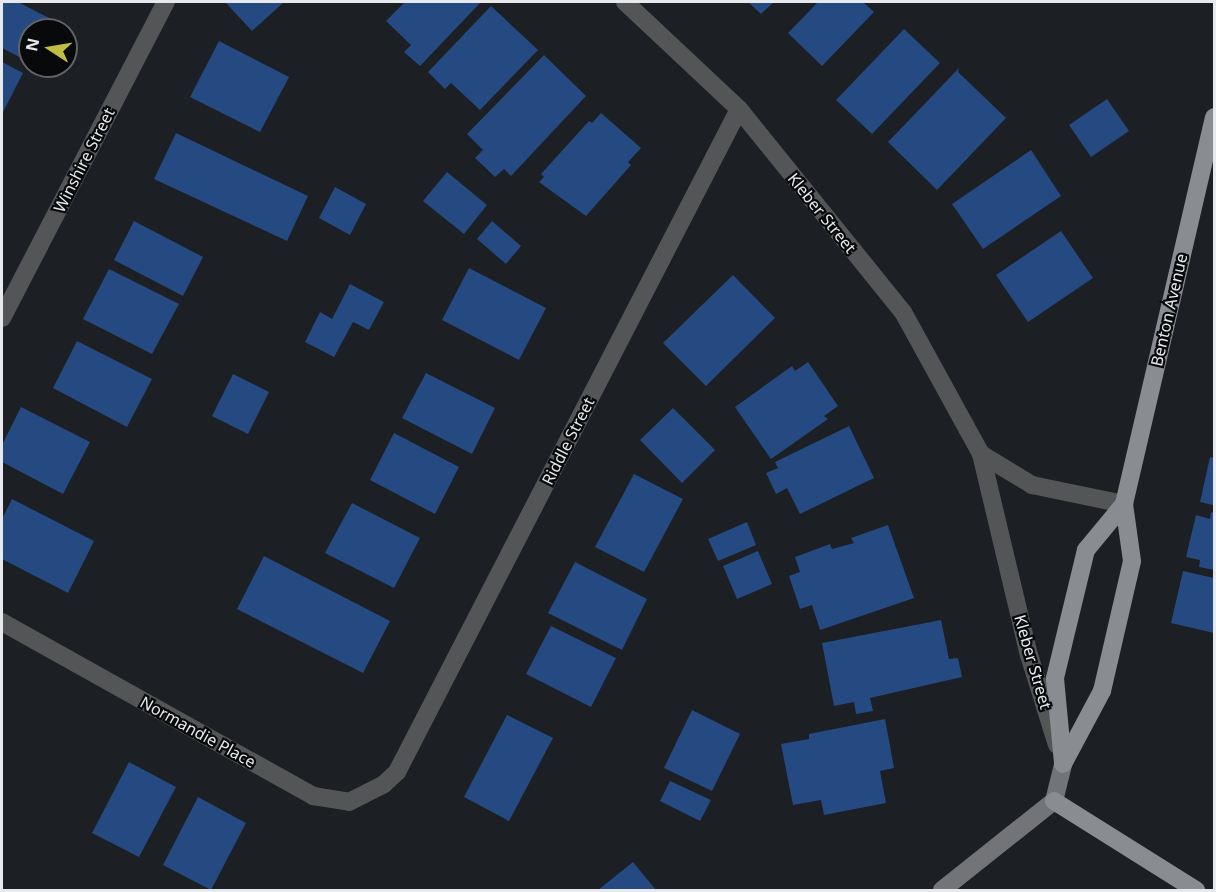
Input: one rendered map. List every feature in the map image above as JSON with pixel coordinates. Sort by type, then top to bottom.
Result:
[{"type":"main road","name":"Benton Avenue","points":[[1063,764],[1105,680],[1132,561],[1124,504],[1215,117]]},
{"type":"main road","name":"Benton Avenue","points":[[1063,764],[1055,678],[1086,550],[1124,504]]},
{"type":"main road","points":[[1054,801],[1196,891]]},
{"type":"street","name":"Winshire Street","points":[[2,318],[166,2]]},
{"type":"street","name":"Kleber Street","points":[[625,2],[739,110],[903,312],[981,454],[1029,654],[1063,764]]},
{"type":"street","name":"Riddle Street","points":[[397,772],[739,110]]},
{"type":"street","name":"Kleber Street","points":[[981,454],[1032,485],[1124,504]]},
{"type":"street","name":"Normandie Place","points":[[2,622],[313,796],[349,802],[366,796],[397,772]]},
{"type":"street","name":"Benton Avenue","points":[[1054,801],[1063,764]]},
{"type":"street","points":[[942,891],[1054,801]]},
{"type":"building","points":[[2,2],[18,2],[49,18],[18,18],[18,56],[2,48]]},
{"type":"building","points":[[225,2],[284,2],[252,31]]},
{"type":"building","points":[[405,2],[481,2],[420,66],[404,52],[411,45],[386,21]]},
{"type":"building","points":[[748,2],[774,2],[761,14]]},
{"type":"building","points":[[818,2],[863,2],[874,12],[822,66],[788,33]]},
{"type":"building","points":[[491,6],[538,50],[480,110],[451,83],[445,89],[428,72]]},
{"type":"building","points":[[904,29],[940,63],[872,134],[836,100]]},
{"type":"building","points":[[219,41],[289,77],[260,132],[190,97]]},
{"type":"building","points":[[544,55],[586,96],[511,176],[504,169],[495,177],[475,158],[483,150],[467,134]]},
{"type":"building","points":[[2,62],[18,70],[18,78],[20,78],[2,114]]},
{"type":"building","points":[[959,68],[958,72],[1006,118],[937,190],[888,142]]},
{"type":"building","points":[[1107,99],[1129,131],[1091,157],[1069,125]]},
{"type":"building","points":[[601,113],[641,148],[628,162],[631,165],[586,216],[539,182],[544,177],[541,174],[589,121],[592,123]]},
{"type":"building","points":[[176,133],[308,196],[287,241],[154,179]]},
{"type":"building","points":[[1031,150],[1061,196],[983,249],[952,204]]},
{"type":"building","points":[[447,172],[487,205],[464,234],[423,201]]},
{"type":"building","points":[[335,187],[366,204],[350,235],[319,218]]},
{"type":"building","points":[[134,221],[203,257],[183,296],[114,260]]},
{"type":"building","points":[[492,221],[521,246],[506,264],[477,239]]},
{"type":"building","points":[[1061,231],[1093,278],[1028,322],[996,275]]},
{"type":"building","points":[[469,268],[546,308],[519,360],[442,320]]},
{"type":"building","points":[[109,269],[179,304],[152,354],[83,319]]},
{"type":"building","points":[[733,275],[775,318],[706,386],[663,343]]},
{"type":"building","points":[[350,284],[384,302],[369,330],[353,322],[334,357],[305,342],[320,312],[332,319]]},
{"type":"building","points":[[77,341],[152,379],[127,427],[53,388]]},
{"type":"building","points":[[808,362],[838,406],[824,416],[828,419],[771,459],[735,407],[792,366],[795,371]]},
{"type":"building","points":[[426,373],[495,408],[472,454],[402,418]]},
{"type":"building","points":[[233,374],[269,392],[248,434],[212,416]]},
{"type":"building","points":[[21,407],[90,442],[63,494],[2,462],[2,445]]},
{"type":"building","points":[[673,408],[715,450],[682,483],[640,440]]},
{"type":"building","points":[[849,426],[874,478],[800,514],[787,488],[776,494],[766,473],[778,468],[775,462]]},
{"type":"building","points":[[394,433],[459,467],[435,514],[370,480]]},
{"type":"building","points":[[1210,457],[1214,458],[1214,510],[1213,505],[1200,502]]},
{"type":"building","points":[[634,474],[683,499],[644,572],[595,547]]},
{"type":"building","points":[[12,499],[94,541],[68,593],[2,559],[2,519]]},
{"type":"building","points":[[352,503],[420,538],[394,588],[325,553]]},
{"type":"building","points":[[1211,512],[1214,513],[1214,570],[1199,567],[1200,560],[1186,557],[1196,515],[1210,519]]},
{"type":"building","points":[[747,522],[756,545],[718,561],[708,539]]},
{"type":"building","points":[[888,525],[914,598],[820,630],[812,605],[800,609],[789,576],[800,572],[795,557],[830,544],[832,549],[854,543],[851,538]]},
{"type":"building","points":[[758,551],[772,584],[737,599],[723,566]]},
{"type":"building","points":[[264,556],[390,621],[363,673],[237,609]]},
{"type":"building","points":[[575,562],[647,599],[622,650],[548,613]]},
{"type":"building","points":[[1183,571],[1214,578],[1214,633],[1171,623]]},
{"type":"building","points":[[941,620],[949,659],[958,658],[962,677],[870,698],[873,711],[856,714],[854,702],[834,706],[822,643]]},
{"type":"building","points":[[551,626],[616,658],[591,707],[526,674]]},
{"type":"building","points":[[692,710],[740,734],[712,791],[664,768]]},
{"type":"building","points":[[507,715],[553,738],[509,821],[464,797]]},
{"type":"building","points":[[885,719],[894,768],[880,771],[886,803],[824,815],[821,800],[793,805],[781,744],[809,739],[809,734]]},
{"type":"building","points":[[129,762],[176,787],[139,857],[92,833]]},
{"type":"building","points":[[670,781],[711,800],[700,821],[660,801]]},
{"type":"building","points":[[198,797],[246,823],[211,890],[163,865]]},
{"type":"building","points":[[633,862],[656,890],[598,890]]}]
